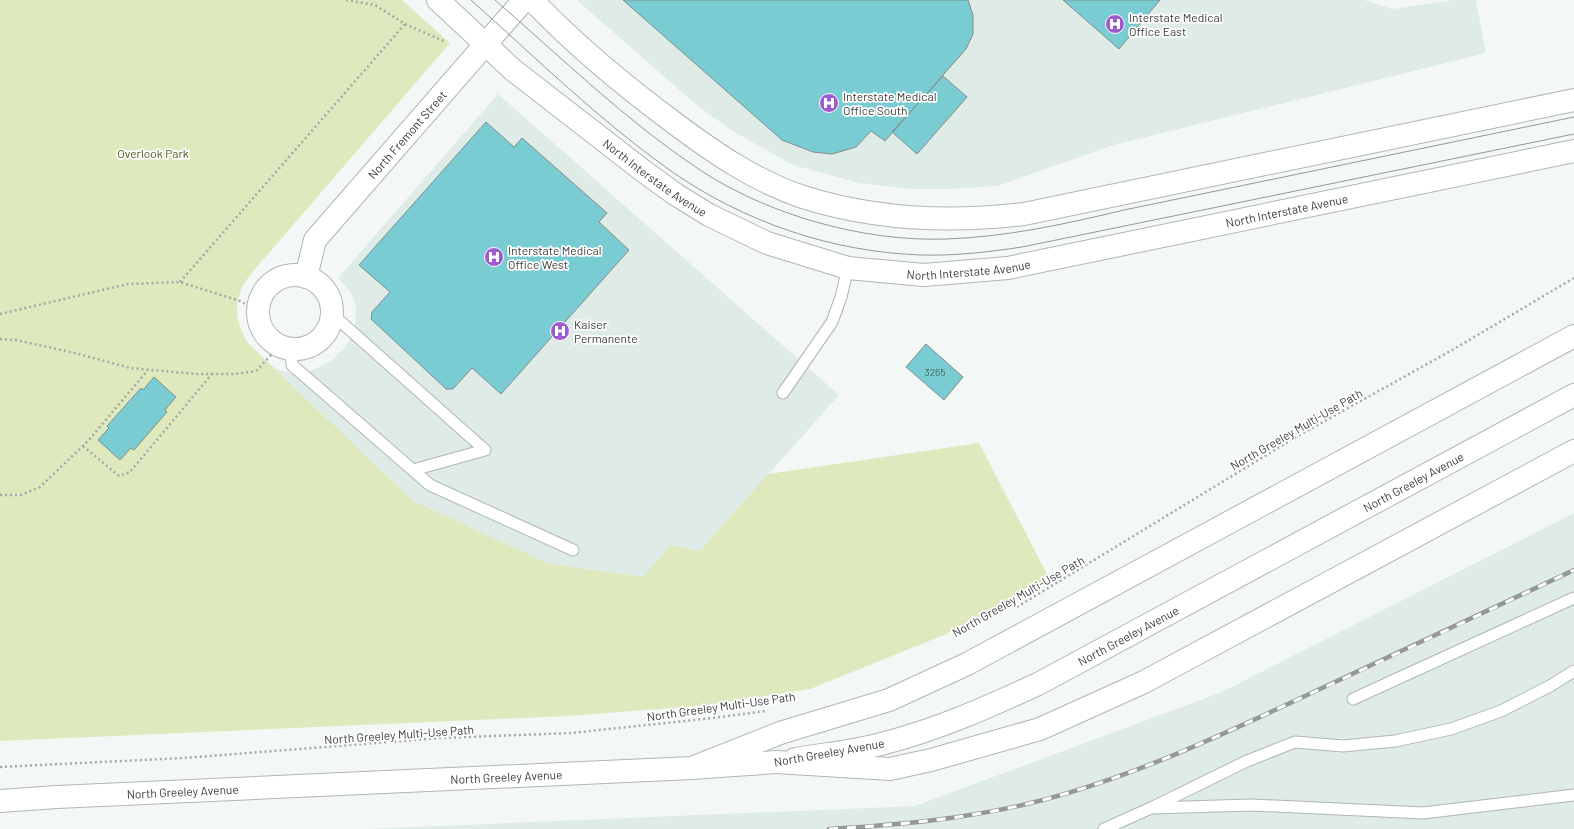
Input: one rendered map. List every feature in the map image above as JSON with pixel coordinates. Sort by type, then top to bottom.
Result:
[{"type":"main road","name":"North Interstate Avenue","points":[[438,0],[513,70],[642,170],[709,215],[767,243],[848,268],[924,275],[1008,268],[1574,151]]},
{"type":"main road","name":"North Fremont Street","points":[[306,277],[315,240],[524,0]]},
{"type":"main road","points":[[532,0],[554,23],[629,89],[696,139],[733,164],[757,177],[802,196],[843,207],[887,215],[934,220],[986,219],[1024,214],[1574,100]]},
{"type":"main road","points":[[297,275],[306,277],[317,282],[326,291],[332,314],[329,326],[323,336],[314,344],[303,349],[285,348],[263,332],[259,322],[258,311],[263,293],[278,279],[297,275]]},
{"type":"main road","points":[[692,768],[780,733],[889,700],[967,664],[1574,336]]},
{"type":"main road","name":"North Greeley Avenue","points":[[0,801],[65,796],[692,768],[776,762],[884,743],[955,721],[1038,684],[1574,395]]},
{"type":"main road","points":[[776,762],[890,769],[930,760],[1040,729],[1144,682],[1574,451]]},
{"type":"lane","points":[[783,393],[832,322],[841,297],[848,268]]},
{"type":"lane","points":[[332,314],[485,450],[413,470]]},
{"type":"lane","points":[[285,348],[292,365],[430,485],[573,550]]},
{"type":"lane","points":[[1353,699],[1574,598]]},
{"type":"lane","points":[[1104,829],[1151,808],[1247,761],[1295,742],[1343,746],[1395,741],[1452,729],[1501,711],[1550,686],[1574,671]]},
{"type":"lane","points":[[1151,808],[1252,805],[1423,813],[1574,795]]},
{"type":"path","points":[[346,0],[375,5],[406,24],[446,42]]},
{"type":"path","points":[[180,282],[406,24]]},
{"type":"path","name":"North Greeley Multi-Use Path","points":[[1014,609],[1296,437],[1454,349],[1574,278]]},
{"type":"path","points":[[0,314],[128,284],[180,282],[240,301],[258,311]]},
{"type":"path","points":[[0,339],[16,340],[79,354],[130,368],[212,374],[235,374],[256,371],[285,348]]},
{"type":"path","points":[[0,495],[21,495],[40,487],[83,446],[148,369]]},
{"type":"path","points":[[83,446],[119,476],[130,472],[212,374]]},
{"type":"path","name":"North Greeley Multi-Use Path","points":[[0,767],[184,758],[440,738],[571,733],[713,718],[771,710]]},
{"type":"shaded area","points":[[577,0],[1364,0],[1392,9],[1453,0],[1476,0],[1486,53],[1114,145],[997,186],[951,189],[912,189],[859,183],[793,165],[731,130],[694,103]]},
{"type":"shaded area","name":"Kaiser Permanente","points":[[498,94],[839,395],[700,551],[671,545],[643,577],[547,563],[412,500],[274,368],[291,373],[311,371],[331,361],[344,348],[350,339],[355,323],[356,306],[351,293],[338,278]]},
{"type":"shaded area","points":[[1574,513],[1574,829],[366,829],[915,806],[1222,692]]},
{"type":"green space","name":"Overlook Park","points":[[0,0],[402,0],[450,43],[250,275],[240,292],[237,308],[240,325],[248,343],[412,500],[547,563],[643,577],[671,545],[700,551],[768,474],[979,443],[1049,578],[944,635],[810,689],[698,706],[568,716],[0,741]]},
{"type":"building","name":"Interstate Medical Office South","points":[[623,0],[968,0],[973,15],[973,34],[966,49],[885,141],[871,131],[856,147],[832,154],[813,152],[782,140]]},
{"type":"building","name":"Interstate Medical Office East","points":[[1063,0],[1160,0],[1119,49]]},
{"type":"building","points":[[943,76],[967,97],[917,154],[892,132]]},
{"type":"building","name":"Interstate Medical Office West","points":[[486,122],[514,147],[522,138],[607,213],[599,222],[629,250],[501,394],[472,368],[453,389],[446,389],[371,319],[372,312],[390,292],[359,265]]},
{"type":"building","points":[[926,344],[963,377],[944,400],[906,367]]},
{"type":"building","points":[[154,377],[176,397],[165,410],[167,412],[134,450],[131,448],[120,460],[98,440],[109,428],[107,426],[141,388],[143,390]]},
{"type":"tram line","points":[[471,0],[619,131],[671,171],[699,189],[728,205],[790,231],[822,241],[888,253],[946,255],[1022,247],[1574,134]]},
{"type":"tram line","points":[[495,0],[620,110],[700,170],[727,186],[786,212],[850,230],[883,236],[915,239],[946,239],[1013,233],[1574,117]]},
{"type":"railway","points":[[829,829],[880,826],[956,817],[1006,809],[1097,784],[1194,747],[1574,570]]},
{"type":"place","name":"Interstate Medical Office East","points":[[1115,24]]},
{"type":"place","name":"Interstate Medical Office South","points":[[829,103]]},
{"type":"place","name":"Interstate Medical Office West","points":[[494,257]]},
{"type":"place","name":"Kaiser Permanente","points":[[560,331]]}]
